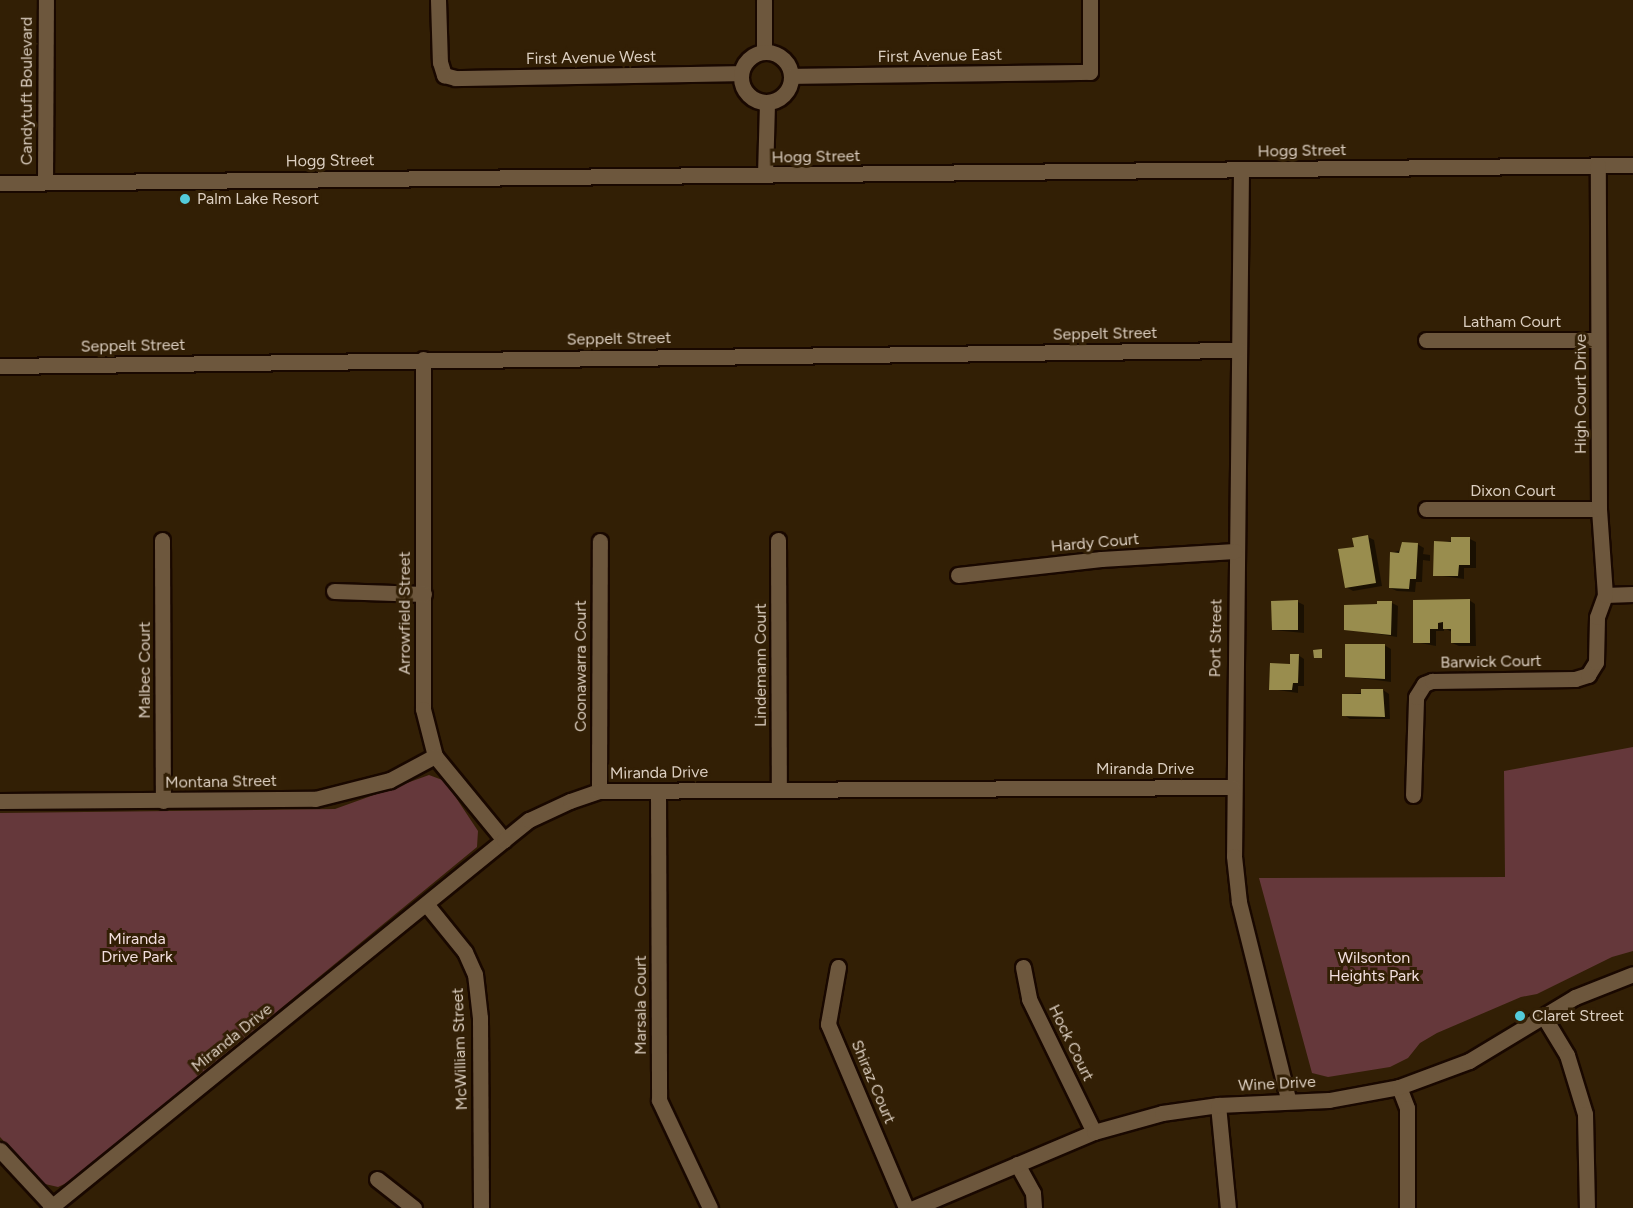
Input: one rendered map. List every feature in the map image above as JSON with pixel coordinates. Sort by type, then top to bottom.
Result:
[{"type":"street","name":"Candytuft Boulevard","points":[[45,182],[46,0]]},
{"type":"street","name":"First Avenue West","points":[[438,0],[444,75],[455,78],[740,74]]},
{"type":"street","points":[[764,0],[764,51]]},
{"type":"street","name":"First Avenue East","points":[[791,76],[1090,72],[1090,0]]},
{"type":"street","points":[[764,51],[783,58],[791,76],[787,91],[766,102],[747,94],[740,74],[748,58],[764,51]]},
{"type":"street","points":[[765,175],[766,102]]},
{"type":"street","name":"High Court Drive","points":[[1598,165],[1599,509],[1605,595]]},
{"type":"street","name":"Hogg Street","points":[[0,183],[1633,165]]},
{"type":"street","name":"Port Street","points":[[1241,170],[1232,787],[1236,886],[1288,1099]]},
{"type":"street","name":"Latham Court","points":[[1426,340],[1599,340]]},
{"type":"street","name":"Seppelt Street","points":[[0,366],[1239,350]]},
{"type":"street","name":"Arrowfield Street","points":[[423,359],[423,709],[435,756],[504,840]]},
{"type":"street","name":"Dixon Court","points":[[1426,509],[1599,509]]},
{"type":"street","name":"Malbec Court","points":[[162,540],[163,801]]},
{"type":"street","name":"Lindemann Court","points":[[778,540],[779,789]]},
{"type":"street","name":"Coonawarra Court","points":[[599,791],[600,542]]},
{"type":"street","name":"Hardy Court","points":[[958,575],[1101,558],[1235,551]]},
{"type":"street","points":[[334,591],[424,594]]},
{"type":"street","points":[[1605,595],[1633,594]]},
{"type":"street","name":"Barwick Court","points":[[1413,795],[1416,697],[1424,684],[1432,681],[1575,679],[1588,675],[1596,662],[1597,617],[1605,595]]},
{"type":"street","name":"Montana Street","points":[[0,801],[315,799],[390,780],[435,756]]},
{"type":"street","name":"Miranda Drive","points":[[51,1207],[427,905],[529,820],[599,791],[1232,787]]},
{"type":"street","name":"Marsala Court","points":[[658,792],[659,1100],[710,1208]]},
{"type":"street","name":"McWilliam Street","points":[[427,905],[465,952],[475,974],[480,1018],[481,1208]]},
{"type":"street","name":"Shiraz Court","points":[[838,967],[828,1024],[906,1208]]},
{"type":"street","name":"Hock Court","points":[[1023,967],[1029,999],[1094,1132]]},
{"type":"street","name":"Wine Drive","points":[[914,1208],[1094,1132],[1162,1113],[1288,1099],[1329,1100],[1399,1087],[1469,1061],[1575,997],[1633,974]]},
{"type":"street","points":[[1544,1017],[1567,1055],[1585,1114],[1587,1208]]},
{"type":"street","points":[[1399,1087],[1407,1108],[1407,1208]]},
{"type":"street","points":[[1218,1105],[1228,1208]]},
{"type":"street","points":[[0,1150],[51,1207]]},
{"type":"street","points":[[1017,1164],[1032,1193],[1034,1208]]},
{"type":"street","points":[[377,1179],[414,1208]]},
{"type":"green space","name":"Wilsonton Heights Park","points":[[1633,747],[1633,951],[1612,957],[1537,994],[1521,997],[1437,1033],[1420,1043],[1408,1058],[1390,1067],[1328,1077],[1312,1073],[1259,878],[1505,877],[1504,771]]},
{"type":"green space","name":"Miranda Drive Park","points":[[429,775],[445,781],[478,831],[477,847],[71,1181],[58,1187],[45,1184],[34,1174],[0,1137],[0,813],[335,809]]},
{"type":"building","points":[[1368,535],[1376,583],[1345,588],[1338,549],[1354,547],[1352,538]]},
{"type":"building","points":[[1451,537],[1470,537],[1470,565],[1459,565],[1458,576],[1433,576],[1434,541],[1451,542]]},
{"type":"building","points":[[1402,542],[1418,543],[1416,579],[1410,579],[1409,589],[1389,588],[1390,552],[1399,553]]},
{"type":"building","points":[[1470,599],[1470,643],[1451,643],[1451,629],[1443,629],[1443,622],[1438,623],[1438,629],[1430,629],[1430,643],[1413,643],[1413,600]]},
{"type":"building","points":[[1298,600],[1298,630],[1272,630],[1271,601]]},
{"type":"building","points":[[1377,601],[1392,601],[1391,635],[1344,630],[1344,605],[1377,604]]},
{"type":"building","points":[[1345,644],[1385,644],[1385,679],[1345,677]]},
{"type":"building","points":[[1322,649],[1322,658],[1314,658],[1313,650]]},
{"type":"building","points":[[1290,654],[1299,654],[1298,683],[1293,683],[1292,690],[1269,690],[1270,663],[1290,664]]},
{"type":"building","points":[[1361,689],[1383,689],[1385,717],[1342,716],[1342,694],[1361,694]]},
{"type":"place","name":"Palm Lake Resort","points":[[185,199]]},
{"type":"place","name":"Claret Street","points":[[1520,1016]]}]
